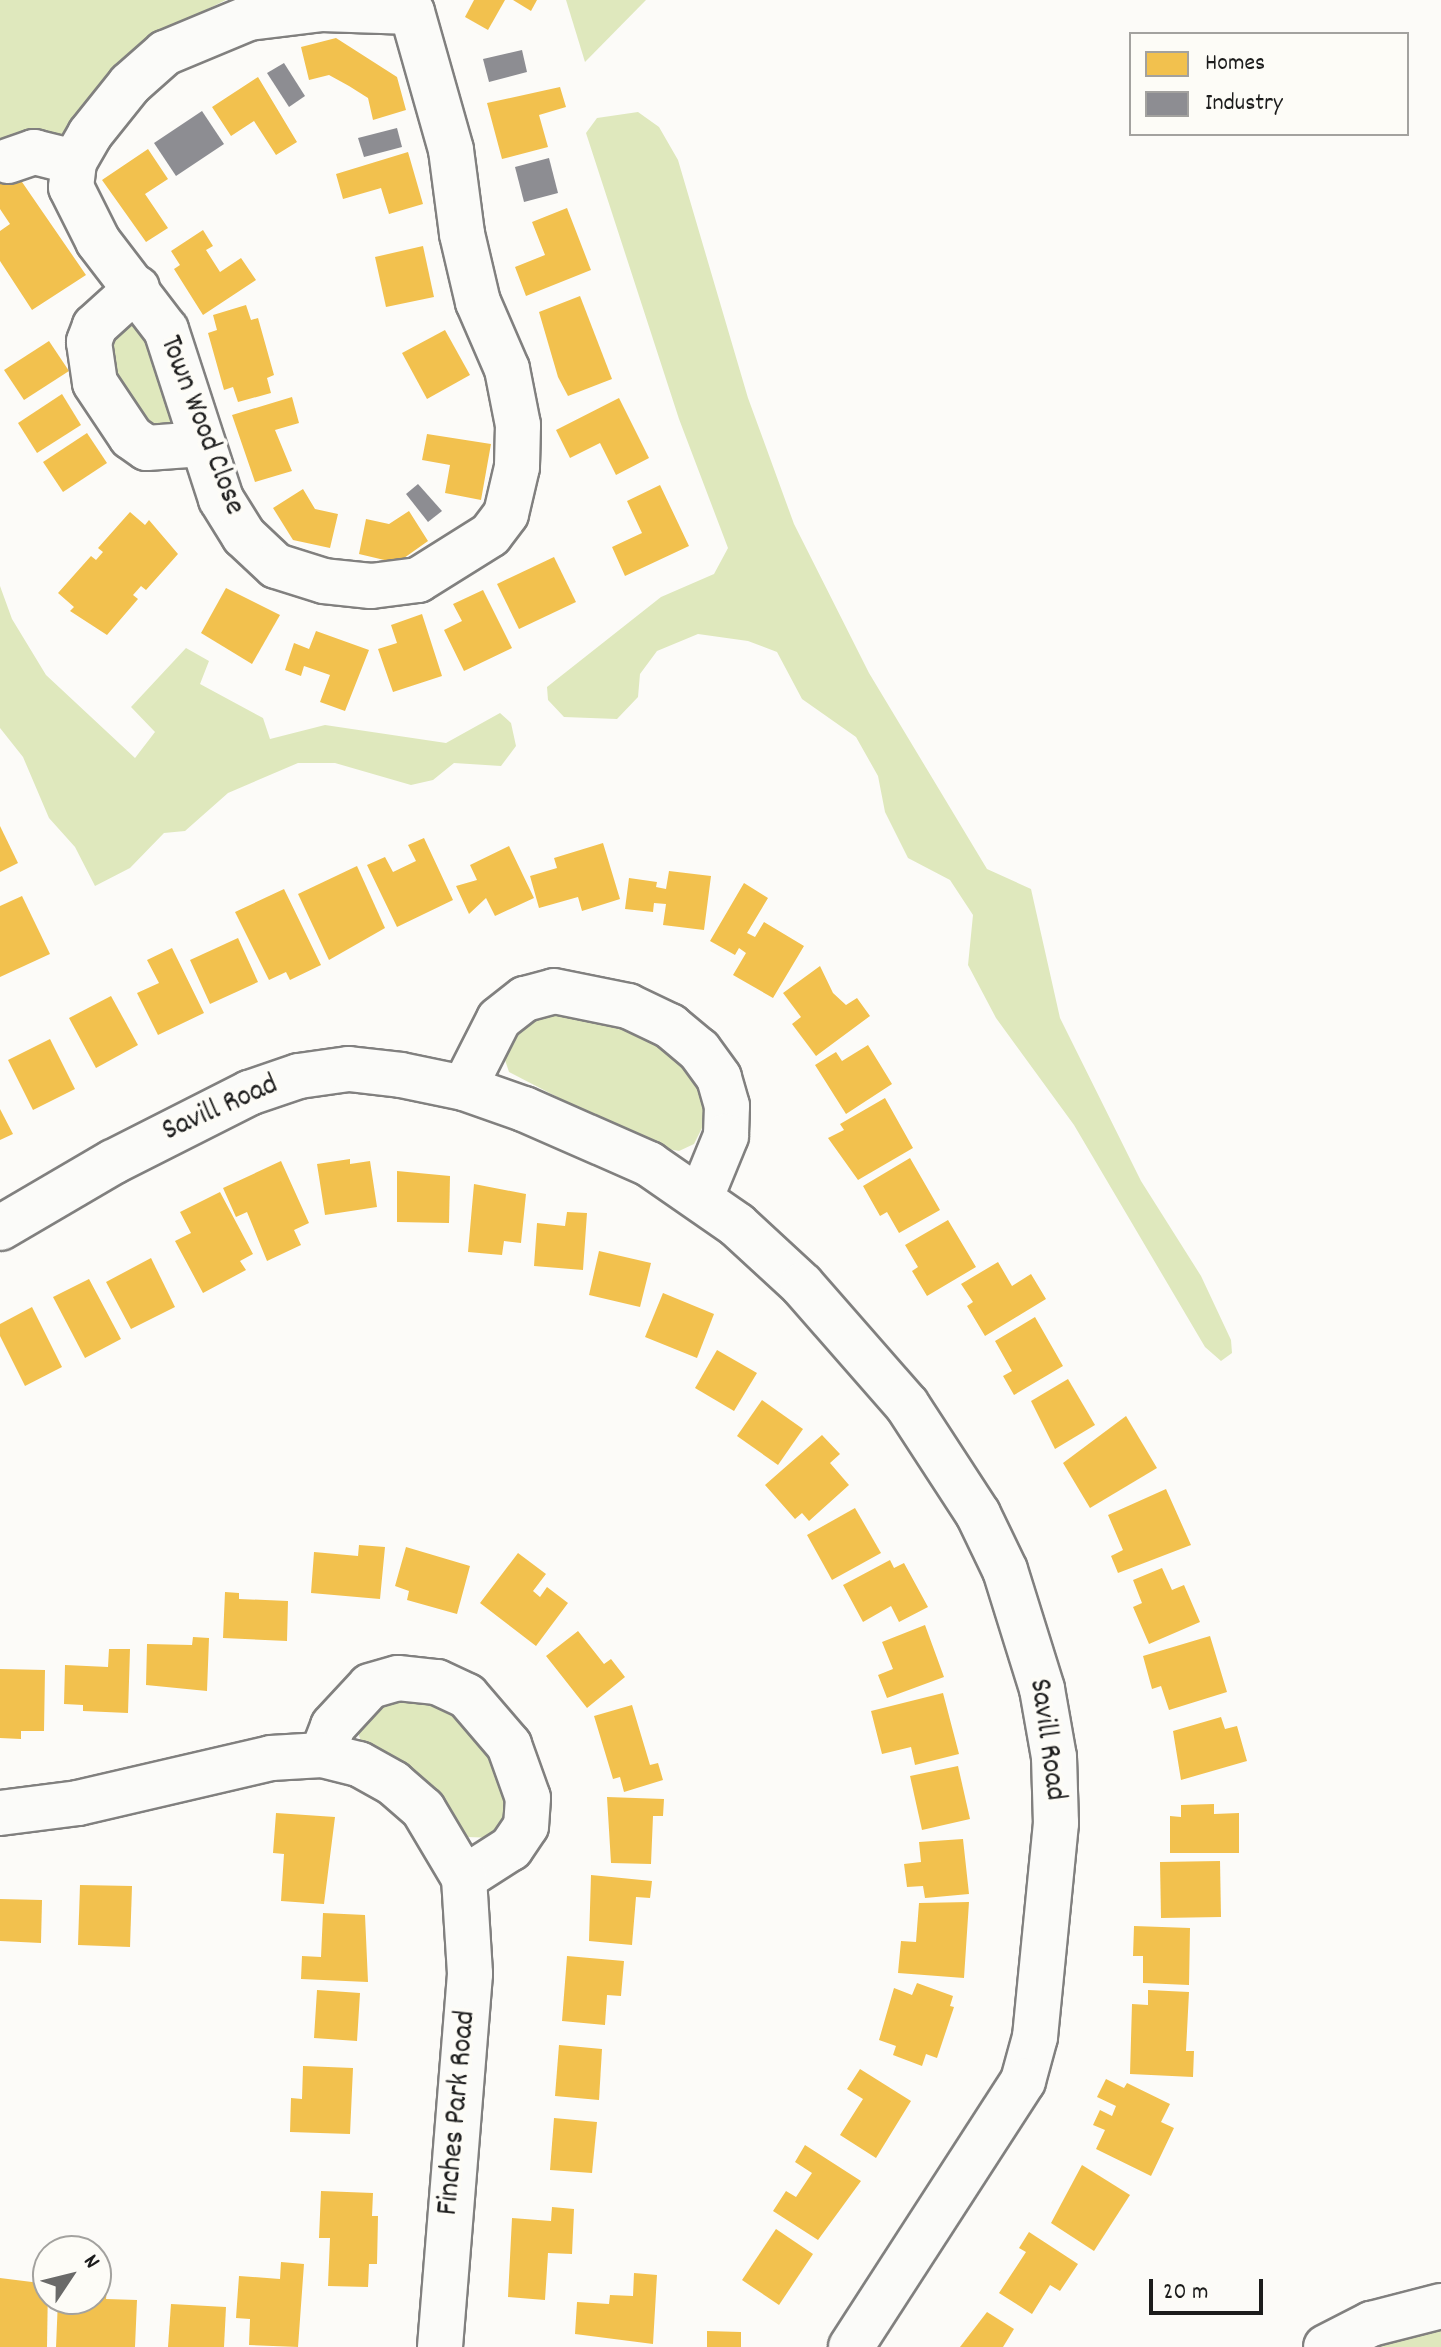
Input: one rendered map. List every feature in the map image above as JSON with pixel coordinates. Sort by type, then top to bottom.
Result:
[{"type":"street","name":"Town Wood Close","points":[[418,6],[451,150],[462,234],[478,302],[507,369],[518,425],[517,467],[506,514],[490,535],[418,580],[371,586],[324,581],[276,566],[244,536],[221,499],[166,330],[80,211],[71,187],[74,162],[130,84],[165,53],[209,32],[276,13],[418,6]]},
{"type":"street","points":[[8,161],[34,152],[74,162]]},
{"type":"street","points":[[137,288],[95,326],[89,342],[95,383],[131,437],[147,448],[202,444]]},
{"type":"street","points":[[464,1088],[493,1028],[525,999],[554,991],[628,1006],[670,1026],[699,1050],[719,1078],[727,1106],[726,1136],[701,1197]]},
{"type":"street","name":"Savill Road","points":[[0,1228],[169,1132],[299,1076],[349,1069],[464,1088],[590,1134],[701,1197],[802,1285],[907,1405],[944,1459],[1005,1570],[1042,1689],[1054,1757],[1055,1839],[1035,2037],[1023,2081],[1002,2121],[851,2347]]},
{"type":"street","points":[[322,1755],[333,1726],[370,1686],[398,1678],[424,1681],[467,1696],[509,1745],[528,1798],[526,1826],[511,1848],[464,1878]]},
{"type":"street","name":"Finches Park Road","points":[[0,1813],[78,1803],[271,1758],[322,1755],[359,1764],[403,1792],[447,1842],[464,1878],[470,1974],[440,2347]]},
{"type":"street","points":[[1326,2347],[1371,2324],[1441,2306]]},
{"type":"green space","points":[[0,0],[226,0],[143,41],[118,62],[64,136],[0,147]]},
{"type":"green space","points":[[566,0],[646,0],[585,62]]},
{"type":"green space","points":[[638,112],[659,127],[678,160],[748,398],[794,524],[869,673],[987,869],[1031,889],[1060,1018],[1141,1181],[1201,1276],[1231,1340],[1232,1353],[1221,1361],[1205,1347],[1074,1125],[996,1018],[968,965],[973,915],[950,880],[908,858],[885,812],[878,776],[856,737],[802,699],[777,652],[748,641],[698,634],[657,651],[640,674],[638,697],[617,719],[564,717],[548,700],[547,687],[661,597],[714,574],[728,548],[679,419],[586,133],[597,118]]},
{"type":"green space","points":[[139,313],[177,424],[144,432],[101,349]]},
{"type":"green space","points":[[0,586],[12,619],[46,675],[135,758],[155,732],[131,707],[186,648],[209,661],[200,684],[263,718],[270,739],[325,725],[446,743],[500,713],[511,723],[516,746],[501,766],[454,763],[433,780],[411,785],[335,763],[298,763],[228,793],[185,831],[164,833],[130,868],[95,886],[75,847],[49,818],[23,757],[0,728]]},
{"type":"green space","points":[[545,1010],[636,1026],[681,1056],[702,1089],[705,1122],[694,1144],[679,1151],[652,1146],[509,1072],[503,1054],[517,1021]]},
{"type":"green space","points":[[392,1695],[450,1703],[490,1743],[513,1812],[496,1838],[467,1837],[362,1744],[357,1730]]},
{"type":"green space","points":[[1441,2330],[1441,2347],[1378,2347],[1414,2333]]},
{"type":"building: Homes","points":[[474,0],[505,0],[488,30],[465,17]]},
{"type":"building: Homes","points":[[513,0],[537,0],[531,11]]},
{"type":"building: Homes","points":[[336,38],[397,77],[406,110],[373,120],[368,98],[349,86],[329,75],[309,80],[301,47]]},
{"type":"building: Homes","points":[[258,77],[297,142],[276,155],[254,121],[231,136],[212,107]]},
{"type":"building: Homes","points":[[560,87],[566,107],[539,115],[548,147],[502,159],[487,103]]},
{"type":"building: Homes","points":[[148,149],[168,179],[145,194],[168,228],[146,242],[102,180]]},
{"type":"building: Homes","points":[[0,150],[86,275],[32,310],[0,261],[0,231],[10,224],[0,209]]},
{"type":"building: Homes","points":[[408,152],[423,204],[389,214],[381,188],[343,199],[336,174]]},
{"type":"building: Homes","points":[[567,208],[591,270],[526,296],[515,267],[545,255],[532,222]]},
{"type":"building: Homes","points":[[203,230],[213,246],[206,250],[220,272],[241,258],[256,280],[203,315],[174,269],[180,265],[171,251]]},
{"type":"building: Homes","points":[[423,246],[434,297],[386,307],[375,257]]},
{"type":"building: Homes","points":[[580,296],[612,379],[568,396],[558,377],[539,312]]},
{"type":"building: Homes","points":[[246,305],[251,320],[258,318],[274,375],[267,378],[271,393],[238,402],[233,387],[224,390],[208,333],[217,330],[213,315]]},
{"type":"building: Homes","points":[[445,330],[470,375],[427,399],[402,353]]},
{"type":"building: Homes","points":[[49,341],[69,371],[24,400],[4,370]]},
{"type":"building: Homes","points":[[62,394],[81,425],[37,453],[18,423]]},
{"type":"building: Homes","points":[[292,397],[299,423],[275,430],[292,471],[255,482],[232,415]]},
{"type":"building: Homes","points":[[619,398],[649,458],[616,475],[600,443],[570,458],[556,430]]},
{"type":"building: Homes","points":[[87,433],[107,463],[63,492],[43,462]]},
{"type":"building: Homes","points":[[427,434],[491,444],[481,500],[445,493],[450,465],[422,460]]},
{"type":"building: Homes","points":[[660,485],[689,546],[625,576],[612,547],[642,533],[627,501]]},
{"type":"building: Homes","points":[[303,489],[315,509],[338,514],[330,548],[293,540],[273,508]]},
{"type":"building: Homes","points":[[409,511],[428,541],[397,563],[359,554],[366,519],[389,524]]},
{"type":"building: Homes","points":[[130,512],[145,525],[149,520],[178,554],[146,590],[141,586],[133,595],[138,599],[107,635],[70,611],[74,607],[58,593],[91,556],[96,560],[103,552],[98,548]]},
{"type":"building: Homes","points":[[554,557],[576,602],[519,629],[497,584]]},
{"type":"building: Homes","points":[[226,588],[280,615],[252,664],[201,633]]},
{"type":"building: Homes","points":[[483,590],[512,648],[464,671],[444,630],[462,621],[453,604]]},
{"type":"building: Homes","points":[[422,614],[442,676],[393,692],[378,649],[397,643],[391,625]]},
{"type":"building: Homes","points":[[316,631],[369,650],[345,711],[320,702],[330,675],[304,666],[301,676],[285,670],[294,643],[309,649]]},
{"type":"building: Homes","points":[[0,826],[18,863],[0,872]]},
{"type":"building: Homes","points":[[424,838],[453,900],[397,927],[367,865],[385,857],[393,872],[416,861],[408,845]]},
{"type":"building: Homes","points":[[603,843],[620,899],[582,911],[578,897],[539,908],[530,876],[557,868],[554,858]]},
{"type":"building: Homes","points":[[509,846],[534,898],[495,916],[486,898],[469,914],[456,886],[477,880],[470,865]]},
{"type":"building: Homes","points":[[357,866],[385,928],[329,960],[298,894]]},
{"type":"building: Homes","points":[[669,871],[711,876],[704,930],[663,925],[666,904],[654,903],[653,912],[625,909],[629,878],[657,882],[656,887],[666,889]]},
{"type":"building: Homes","points":[[744,883],[768,898],[747,933],[755,937],[764,922],[804,946],[773,998],[733,975],[746,953],[739,948],[735,955],[710,941]]},
{"type":"building: Homes","points":[[284,889],[321,965],[290,980],[286,972],[269,980],[235,912]]},
{"type":"building: Homes","points":[[22,896],[50,954],[0,977],[0,906]]},
{"type":"building: Homes","points":[[238,938],[258,982],[210,1004],[190,960]]},
{"type":"building: Homes","points":[[172,948],[204,1013],[158,1035],[137,993],[159,983],[147,960]]},
{"type":"building: Homes","points":[[820,966],[833,993],[846,1005],[857,998],[870,1016],[816,1056],[792,1024],[801,1017],[783,993]]},
{"type":"building: Homes","points":[[111,996],[138,1045],[96,1068],[69,1018]]},
{"type":"building: Homes","points":[[50,1039],[75,1089],[33,1110],[8,1060]]},
{"type":"building: Homes","points":[[868,1045],[892,1084],[846,1114],[815,1065],[836,1052],[842,1061]]},
{"type":"building: Homes","points":[[885,1098],[913,1148],[858,1180],[828,1138],[844,1130],[840,1124]]},
{"type":"building: Homes","points":[[0,1109],[13,1134],[0,1140]]},
{"type":"building: Homes","points":[[910,1158],[940,1210],[899,1233],[887,1212],[880,1216],[863,1186]]},
{"type":"building: Homes","points":[[350,1159],[350,1164],[370,1161],[377,1207],[325,1215],[317,1164]]},
{"type":"building: Homes","points":[[281,1161],[309,1223],[294,1230],[301,1245],[267,1261],[247,1212],[236,1217],[223,1188]]},
{"type":"building: Homes","points":[[397,1171],[450,1176],[449,1223],[397,1222]]},
{"type":"building: Homes","points":[[474,1184],[526,1194],[521,1243],[504,1241],[502,1255],[468,1252]]},
{"type":"building: Homes","points":[[220,1192],[253,1254],[240,1261],[246,1270],[203,1293],[175,1241],[191,1233],[180,1212]]},
{"type":"building: Homes","points":[[567,1212],[587,1213],[583,1270],[534,1266],[537,1223],[565,1226]]},
{"type":"building: Homes","points":[[948,1220],[976,1267],[927,1296],[912,1271],[918,1267],[905,1245]]},
{"type":"building: Homes","points":[[599,1251],[651,1263],[640,1307],[589,1295]]},
{"type":"building: Homes","points":[[151,1258],[175,1307],[131,1329],[106,1282]]},
{"type":"building: Homes","points":[[998,1262],[1012,1286],[1031,1274],[1046,1299],[985,1336],[967,1306],[973,1302],[961,1284]]},
{"type":"building: Homes","points":[[89,1279],[121,1339],[85,1358],[53,1297]]},
{"type":"building: Homes","points":[[663,1293],[714,1314],[697,1358],[645,1337]]},
{"type":"building: Homes","points":[[32,1307],[62,1367],[25,1386],[0,1336],[0,1324]]},
{"type":"building: Homes","points":[[1035,1317],[1063,1366],[1014,1395],[1003,1376],[1012,1371],[995,1341]]},
{"type":"building: Homes","points":[[717,1350],[757,1373],[734,1411],[695,1388]]},
{"type":"building: Homes","points":[[1068,1379],[1095,1425],[1055,1449],[1031,1401]]},
{"type":"building: Homes","points":[[762,1400],[803,1429],[778,1465],[737,1436]]},
{"type":"building: Homes","points":[[1126,1416],[1157,1468],[1090,1508],[1063,1463]]},
{"type":"building: Homes","points":[[822,1435],[840,1454],[830,1463],[849,1485],[809,1521],[802,1513],[795,1519],[765,1485]]},
{"type":"building: Homes","points":[[1166,1489],[1191,1545],[1118,1573],[1111,1556],[1123,1550],[1108,1515]]},
{"type":"building: Homes","points":[[855,1508],[881,1553],[832,1580],[807,1535]]},
{"type":"building: Homes","points":[[359,1545],[385,1547],[380,1599],[311,1593],[314,1552],[358,1556]]},
{"type":"building: Homes","points":[[406,1547],[470,1566],[457,1614],[407,1600],[409,1591],[395,1586]]},
{"type":"building: Homes","points":[[518,1553],[546,1574],[533,1591],[540,1597],[547,1587],[568,1603],[536,1646],[480,1603]]},
{"type":"building: Homes","points":[[890,1560],[894,1568],[904,1563],[928,1607],[899,1622],[891,1606],[863,1622],[843,1585]]},
{"type":"building: Homes","points":[[1162,1568],[1172,1590],[1184,1585],[1200,1622],[1149,1644],[1133,1607],[1142,1603],[1133,1580]]},
{"type":"building: Homes","points":[[225,1592],[239,1593],[239,1599],[288,1601],[287,1641],[223,1638]]},
{"type":"building: Homes","points":[[925,1625],[944,1677],[887,1698],[878,1675],[893,1669],[882,1642]]},
{"type":"building: Homes","points":[[578,1631],[604,1664],[611,1659],[625,1677],[587,1708],[546,1656]]},
{"type":"building: Homes","points":[[1210,1636],[1227,1692],[1169,1710],[1161,1686],[1152,1689],[1143,1656]]},
{"type":"building: Homes","points":[[193,1637],[209,1638],[207,1691],[146,1685],[147,1644],[192,1645]]},
{"type":"building: Homes","points":[[109,1649],[130,1649],[128,1713],[83,1711],[83,1705],[64,1704],[65,1665],[108,1667]]},
{"type":"building: Homes","points":[[0,1669],[45,1670],[44,1731],[21,1731],[21,1739],[0,1738]]},
{"type":"building: Homes","points":[[943,1693],[959,1754],[915,1765],[911,1747],[882,1754],[871,1711]]},
{"type":"building: Homes","points":[[632,1705],[650,1765],[658,1763],[663,1780],[624,1792],[620,1777],[613,1779],[594,1716]]},
{"type":"building: Homes","points":[[1221,1717],[1225,1729],[1237,1726],[1247,1761],[1181,1780],[1173,1731]]},
{"type":"building: Homes","points":[[958,1766],[970,1819],[922,1830],[910,1776]]},
{"type":"building: Homes","points":[[607,1797],[664,1799],[663,1816],[653,1816],[651,1864],[611,1863]]},
{"type":"building: Homes","points":[[1214,1804],[1214,1814],[1239,1813],[1239,1853],[1170,1853],[1170,1816],[1181,1817],[1181,1805]]},
{"type":"building: Homes","points":[[276,1813],[335,1817],[324,1904],[281,1901],[284,1854],[273,1853]]},
{"type":"building: Homes","points":[[963,1839],[969,1894],[925,1898],[923,1886],[907,1887],[904,1864],[921,1862],[919,1842]]},
{"type":"building: Homes","points":[[1220,1861],[1221,1917],[1161,1918],[1160,1862]]},
{"type":"building: Homes","points":[[591,1875],[652,1881],[650,1898],[636,1897],[632,1945],[589,1941]]},
{"type":"building: Homes","points":[[80,1885],[132,1886],[130,1947],[78,1945]]},
{"type":"building: Homes","points":[[0,1899],[42,1900],[41,1943],[0,1941]]},
{"type":"building: Homes","points":[[969,1902],[964,1978],[898,1973],[901,1941],[916,1942],[919,1903]]},
{"type":"building: Homes","points":[[323,1913],[365,1915],[368,1982],[301,1979],[302,1956],[321,1957]]},
{"type":"building: Homes","points":[[1134,1926],[1190,1928],[1189,1985],[1143,1983],[1143,1956],[1133,1956]]},
{"type":"building: Homes","points":[[567,1956],[624,1961],[621,1996],[607,1995],[605,2025],[562,2021]]},
{"type":"building: Homes","points":[[917,1983],[953,1996],[950,2006],[954,2007],[937,2058],[926,2054],[922,2066],[893,2055],[896,2046],[879,2040],[894,1988],[912,1995]]},
{"type":"building: Homes","points":[[317,1990],[360,1993],[357,2041],[314,2038]]},
{"type":"building: Homes","points":[[1148,1990],[1189,1992],[1186,2051],[1194,2051],[1193,2077],[1130,2074],[1132,2004],[1148,2005]]},
{"type":"building: Homes","points":[[559,2045],[602,2049],[599,2100],[555,2096]]},
{"type":"building: Homes","points":[[303,2066],[353,2068],[350,2134],[290,2132],[291,2098],[302,2099]]},
{"type":"building: Homes","points":[[860,2069],[911,2101],[876,2158],[840,2135],[863,2099],[847,2089]]},
{"type":"building: Homes","points":[[1106,2079],[1124,2088],[1127,2083],[1170,2104],[1161,2122],[1174,2128],[1151,2176],[1096,2149],[1105,2130],[1093,2125],[1100,2110],[1112,2116],[1116,2106],[1097,2097]]},
{"type":"building: Homes","points":[[554,2118],[597,2122],[592,2173],[550,2170]]},
{"type":"building: Homes","points":[[805,2145],[861,2181],[818,2240],[773,2211],[786,2191],[796,2197],[812,2173],[795,2162]]},
{"type":"building: Homes","points":[[1082,2165],[1130,2195],[1094,2251],[1051,2223]]},
{"type":"building: Homes","points":[[321,2191],[373,2193],[372,2216],[378,2216],[377,2264],[369,2264],[368,2287],[328,2286],[330,2238],[319,2238]]},
{"type":"building: Homes","points":[[552,2207],[574,2209],[572,2254],[548,2253],[545,2300],[508,2297],[512,2218],[551,2221]]},
{"type":"building: Homes","points":[[776,2229],[813,2254],[779,2305],[742,2280]]},
{"type":"building: Homes","points":[[1029,2232],[1078,2264],[1060,2291],[1050,2285],[1032,2314],[999,2293],[1026,2252],[1019,2248]]},
{"type":"building: Homes","points":[[281,2262],[304,2264],[298,2347],[249,2345],[250,2319],[236,2318],[239,2276],[280,2279]]},
{"type":"building: Homes","points":[[634,2273],[657,2275],[653,2344],[575,2334],[577,2302],[609,2304],[610,2295],[633,2296]]},
{"type":"building: Homes","points":[[0,2278],[32,2282],[32,2315],[48,2315],[47,2347],[0,2347]]},
{"type":"building: Homes","points":[[112,2299],[137,2300],[135,2347],[56,2347],[57,2315],[112,2315]]},
{"type":"building: Homes","points":[[171,2304],[226,2307],[224,2347],[168,2347]]},
{"type":"building: Homes","points":[[987,2312],[1014,2329],[1003,2347],[960,2347]]},
{"type":"building: Homes","points":[[707,2331],[741,2332],[741,2347],[707,2347]]},
{"type":"building: Industry","points":[[522,50],[527,72],[489,82],[483,59]]},
{"type":"building: Industry","points":[[284,63],[305,96],[289,107],[267,73]]},
{"type":"building: Industry","points":[[202,111],[224,144],[176,176],[154,143]]},
{"type":"building: Industry","points":[[397,128],[402,147],[364,157],[358,138]]},
{"type":"building: Industry","points":[[549,158],[558,193],[524,202],[515,167]]},
{"type":"building: Industry","points":[[418,484],[442,511],[428,522],[406,494]]}]
